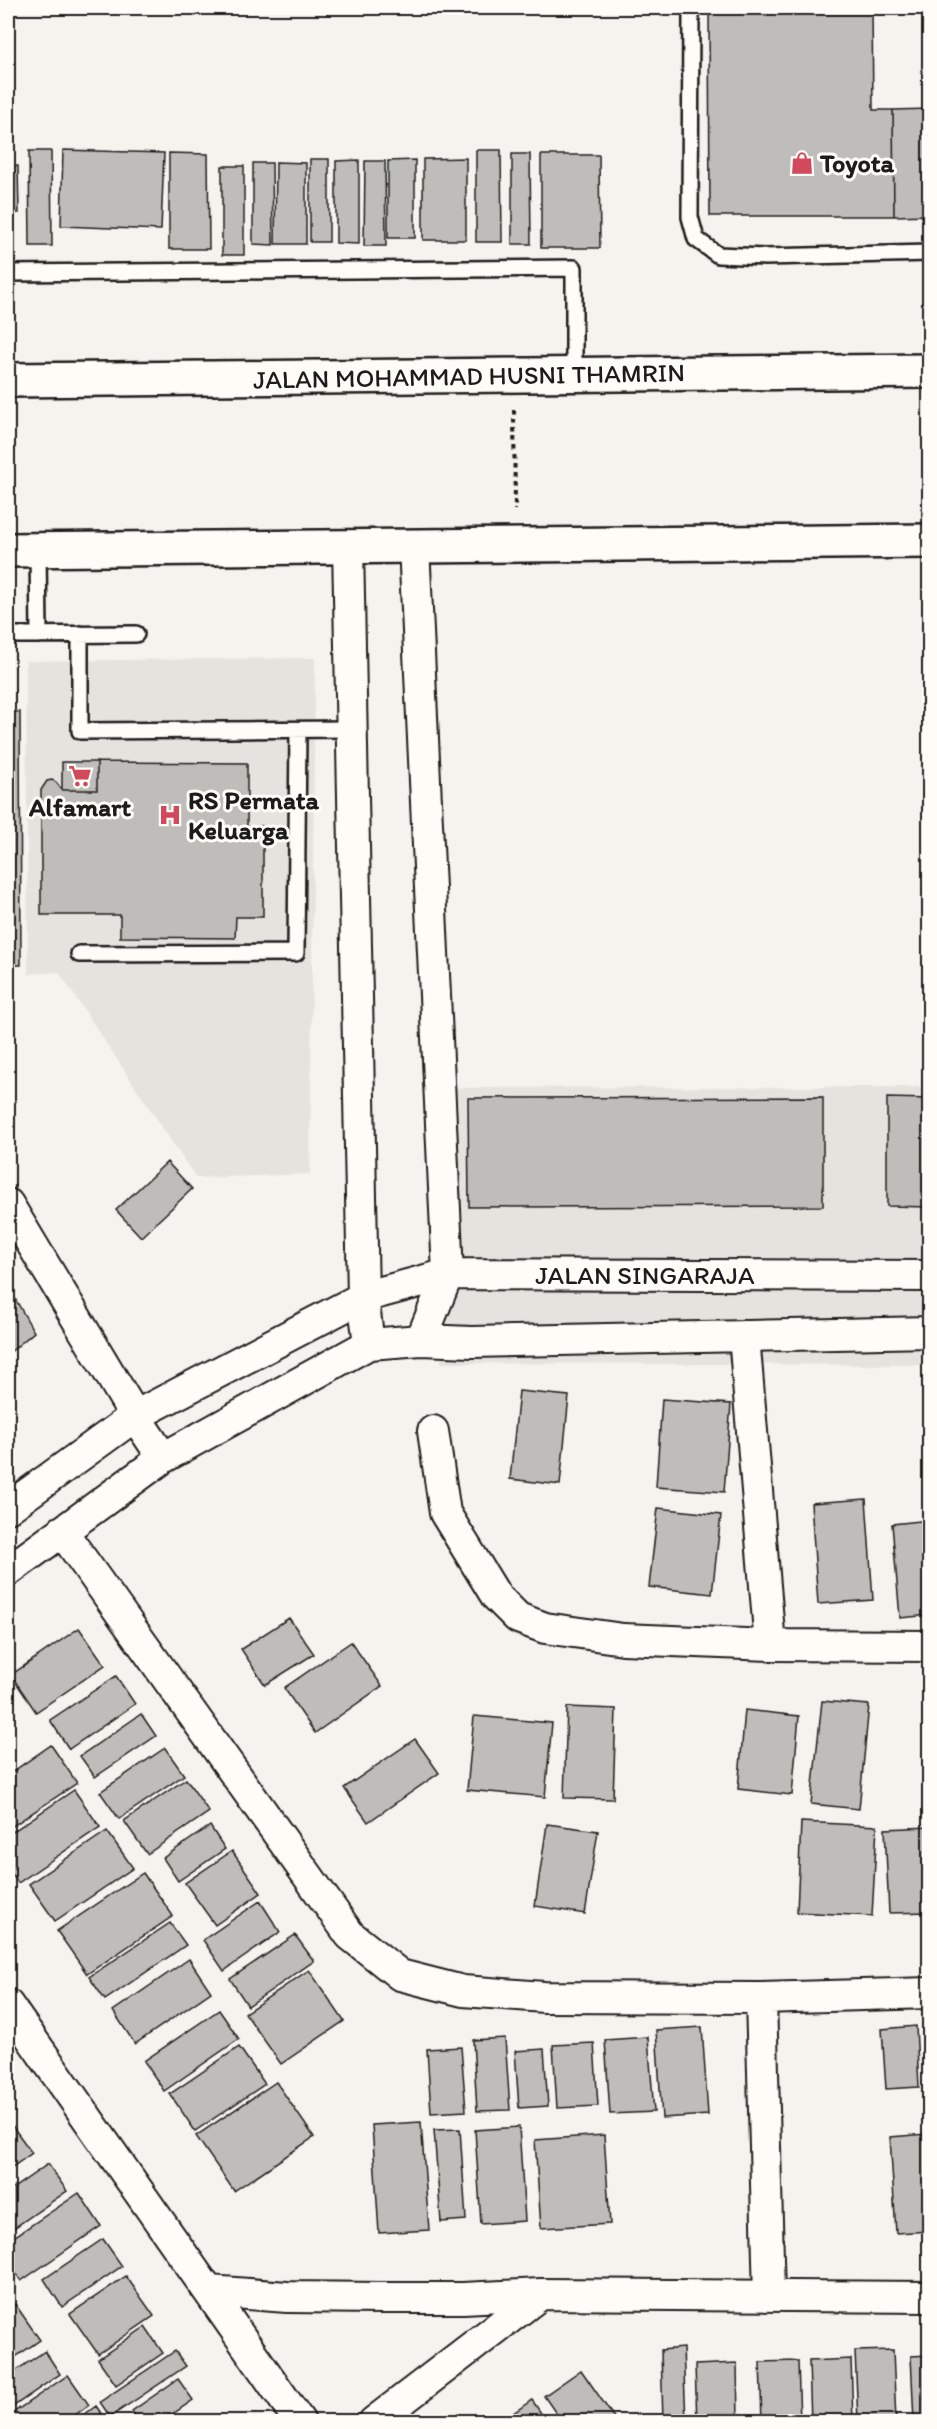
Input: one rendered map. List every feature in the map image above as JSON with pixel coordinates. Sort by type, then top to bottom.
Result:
[{"type":"street","name":"JALAN MOHAMMAD HUSNI THAMRIN","points":[[8,380],[930,371]]},
{"type":"street","points":[[23,550],[930,541]]},
{"type":"street","points":[[414,545],[448,1274],[421,1340]]},
{"type":"street","points":[[348,546],[363,1297],[369,1344]]},
{"type":"street","points":[[8,1204],[135,1416],[163,1458]]},
{"type":"street","name":"JALAN SINGARAJA","points":[[8,1508],[135,1416],[363,1297],[448,1274],[930,1276]]},
{"type":"street","points":[[8,1571],[163,1458],[369,1344],[421,1340],[472,1342],[930,1332]]},
{"type":"street","points":[[744,1336],[770,1645]]},
{"type":"street","points":[[433,1431],[445,1513],[496,1596],[518,1618],[545,1628],[623,1639],[770,1645],[930,1646]]},
{"type":"street","points":[[62,1532],[350,1935],[400,1975],[464,1991],[544,1997],[761,1998],[930,1993]]},
{"type":"street","points":[[761,1998],[769,2296]]},
{"type":"street","points":[[8,2005],[300,2421]]},
{"type":"street","points":[[209,2291],[287,2296],[382,2298],[463,2298],[541,2294],[930,2297]]},
{"type":"street","points":[[374,2421],[541,2294]]},
{"type":"lane","points":[[691,8],[690,217],[696,239],[718,255],[765,257],[930,253]]},
{"type":"lane","points":[[8,273],[573,268],[574,375]]},
{"type":"lane","points":[[23,550],[39,635]]},
{"type":"lane","points":[[80,634],[80,731],[351,729]]},
{"type":"lane","points":[[8,635],[136,634]]},
{"type":"lane","points":[[79,954],[296,953],[298,730]]},
{"type":"path","points":[[514,375],[515,544]]},
{"type":"shaded area","name":"RS Permata Keluarga","points":[[315,658],[310,1174],[196,1178],[59,972],[28,974],[26,661]]},
{"type":"shaded area","points":[[929,1087],[929,1365],[441,1363],[437,1088]]},
{"type":"building","name":"Toyota","points":[[709,8],[872,8],[873,110],[893,110],[894,216],[710,216]]},
{"type":"building","points":[[930,109],[930,215],[894,216],[893,110]]},
{"type":"building","points":[[63,150],[164,153],[161,230],[61,226]]},
{"type":"building","points":[[476,150],[501,150],[502,242],[476,242]]},
{"type":"building","points":[[29,151],[51,151],[52,246],[30,246]]},
{"type":"building","points":[[169,153],[208,154],[209,249],[169,249]]},
{"type":"building","points":[[512,154],[530,154],[531,244],[512,244]]},
{"type":"building","points":[[541,155],[599,155],[600,248],[541,248]]},
{"type":"building","points":[[466,158],[466,240],[423,240],[423,159]]},
{"type":"building","points":[[310,159],[329,159],[329,242],[310,242]]},
{"type":"building","points":[[359,160],[359,244],[336,243],[336,161]]},
{"type":"building","points":[[415,160],[415,238],[388,238],[388,161]]},
{"type":"building","points":[[365,161],[385,161],[386,246],[364,246]]},
{"type":"building","points":[[276,162],[306,163],[306,244],[275,244]]},
{"type":"building","points":[[253,163],[272,163],[273,245],[253,244]]},
{"type":"building","points":[[8,166],[18,166],[19,213],[8,213]]},
{"type":"building","points":[[222,166],[244,166],[244,255],[222,255]]},
{"type":"building","points":[[8,712],[20,712],[21,965],[8,965]]},
{"type":"building","name":"Alfamart","points":[[62,762],[97,762],[97,790],[62,790]]},
{"type":"building","points":[[97,762],[247,763],[247,827],[263,826],[263,917],[236,917],[235,938],[120,937],[120,915],[41,915],[41,790],[47,781],[52,780],[62,790],[97,790]]},
{"type":"building","points":[[823,1097],[823,1206],[469,1207],[468,1098]]},
{"type":"building","points":[[887,1098],[930,1099],[930,1207],[887,1206]]},
{"type":"building","points":[[167,1162],[192,1189],[141,1237],[116,1210]]},
{"type":"building","points":[[8,1286],[34,1332],[8,1354]]},
{"type":"building","points":[[519,1391],[569,1396],[560,1485],[510,1479]]},
{"type":"building","points":[[662,1399],[731,1404],[724,1492],[656,1487]]},
{"type":"building","points":[[866,1499],[873,1600],[818,1604],[811,1503]]},
{"type":"building","points":[[658,1508],[721,1515],[712,1594],[649,1587]]},
{"type":"building","points":[[930,1520],[930,1615],[900,1618],[892,1524]]},
{"type":"building","points":[[289,1618],[314,1654],[265,1685],[241,1649]]},
{"type":"building","points":[[79,1628],[105,1665],[36,1712],[11,1675]]},
{"type":"building","points":[[351,1642],[382,1686],[315,1733],[284,1688]]},
{"type":"building","points":[[116,1676],[135,1704],[69,1749],[50,1720]]},
{"type":"building","points":[[822,1701],[869,1705],[859,1809],[811,1804]]},
{"type":"building","points":[[567,1707],[616,1709],[613,1799],[564,1798]]},
{"type":"building","points":[[745,1710],[799,1716],[792,1795],[738,1789]]},
{"type":"building","points":[[141,1714],[156,1736],[95,1777],[80,1756]]},
{"type":"building","points":[[474,1716],[552,1723],[545,1797],[467,1790]]},
{"type":"building","points":[[415,1739],[439,1773],[368,1822],[344,1788]]},
{"type":"building","points":[[51,1745],[77,1783],[8,1829],[8,1775]]},
{"type":"building","points":[[165,1748],[184,1775],[119,1819],[100,1792]]},
{"type":"building","points":[[186,1779],[209,1812],[147,1854],[124,1821]]},
{"type":"building","points":[[74,1790],[100,1827],[18,1883],[8,1868],[8,1835]]},
{"type":"building","points":[[801,1822],[877,1826],[872,1916],[797,1912]]},
{"type":"building","points":[[547,1824],[598,1831],[585,1914],[535,1906]]},
{"type":"building","points":[[210,1826],[225,1849],[178,1881],[163,1858]]},
{"type":"building","points":[[930,1827],[930,1912],[889,1913],[885,1829]]},
{"type":"building","points":[[107,1831],[133,1868],[55,1921],[29,1884]]},
{"type":"building","points":[[232,1851],[261,1893],[215,1925],[185,1883]]},
{"type":"building","points":[[143,1873],[173,1916],[87,1974],[57,1931]]},
{"type":"building","points":[[260,1901],[280,1932],[224,1971],[203,1940]]},
{"type":"building","points":[[170,1923],[186,1945],[105,2000],[89,1977]]},
{"type":"building","points":[[295,1935],[314,1961],[248,2006],[230,1979]]},
{"type":"building","points":[[189,1959],[211,1992],[135,2044],[113,2011]]},
{"type":"building","points":[[309,1970],[344,2021],[281,2064],[245,2013]]},
{"type":"building","points":[[219,2010],[239,2039],[164,2091],[144,2061]]},
{"type":"building","points":[[924,2024],[930,2024],[928,2093]]},
{"type":"building","points":[[916,2026],[919,2087],[886,2089],[882,2029]]},
{"type":"building","points":[[702,2027],[708,2115],[662,2118],[656,2030]]},
{"type":"building","points":[[648,2037],[654,2112],[610,2114],[605,2040]]},
{"type":"building","points":[[505,2038],[510,2110],[477,2111],[473,2040]]},
{"type":"building","points":[[594,2043],[598,2106],[557,2108],[553,2045]]},
{"type":"building","points":[[239,2047],[265,2084],[195,2131],[170,2094]]},
{"type":"building","points":[[461,2047],[466,2111],[431,2113],[427,2049]]},
{"type":"building","points":[[544,2049],[548,2106],[519,2108],[515,2051]]},
{"type":"building","points":[[276,2082],[314,2137],[234,2191],[196,2136]]},
{"type":"building","points":[[8,2120],[32,2153],[8,2170]]},
{"type":"building","points":[[421,2122],[429,2230],[379,2233],[372,2125]]},
{"type":"building","points":[[519,2127],[525,2221],[481,2224],[475,2130]]},
{"type":"building","points":[[460,2129],[466,2220],[441,2222],[434,2130]]},
{"type":"building","points":[[927,2134],[930,2231],[896,2233],[890,2137]]},
{"type":"building","points":[[604,2135],[610,2224],[541,2228],[535,2140]]},
{"type":"building","points":[[48,2164],[67,2191],[8,2232],[8,2192]]},
{"type":"building","points":[[79,2193],[101,2226],[21,2281],[8,2262],[8,2241]]},
{"type":"building","points":[[103,2239],[122,2266],[62,2307],[44,2279]]},
{"type":"building","points":[[126,2276],[154,2316],[98,2354],[70,2314]]},
{"type":"building","points":[[15,2304],[40,2340],[8,2362],[8,2309]]},
{"type":"building","points":[[145,2327],[163,2353],[116,2385],[98,2359]]},
{"type":"building","points":[[683,2348],[686,2422],[663,2422],[661,2350]]},
{"type":"building","points":[[893,2350],[896,2422],[858,2422],[855,2351]]},
{"type":"building","points":[[45,2351],[60,2374],[8,2410],[8,2376]]},
{"type":"building","points":[[175,2351],[186,2366],[110,2417],[100,2402]]},
{"type":"building","points":[[930,2355],[930,2422],[914,2422],[911,2356]]},
{"type":"building","points":[[851,2359],[853,2422],[811,2422],[809,2361]]},
{"type":"building","points":[[798,2361],[800,2422],[762,2422],[760,2362]]},
{"type":"building","points":[[737,2363],[738,2422],[697,2422],[695,2365]]},
{"type":"building","points":[[581,2370],[617,2422],[562,2422],[544,2396]]},
{"type":"building","points":[[68,2375],[89,2405],[65,2422],[15,2422],[10,2415]]},
{"type":"building","points":[[178,2379],[193,2400],[161,2422],[139,2422],[132,2411]]},
{"type":"building","points":[[532,2400],[547,2422],[500,2422]]},
{"type":"building","points":[[96,2406],[107,2422],[74,2422]]},
{"type":"place","name":"Toyota","points":[[802,163]]},
{"type":"place","name":"Alfamart","points":[[80,776]]},
{"type":"place","name":"RS Permata Keluarga","points":[[170,815]]}]
